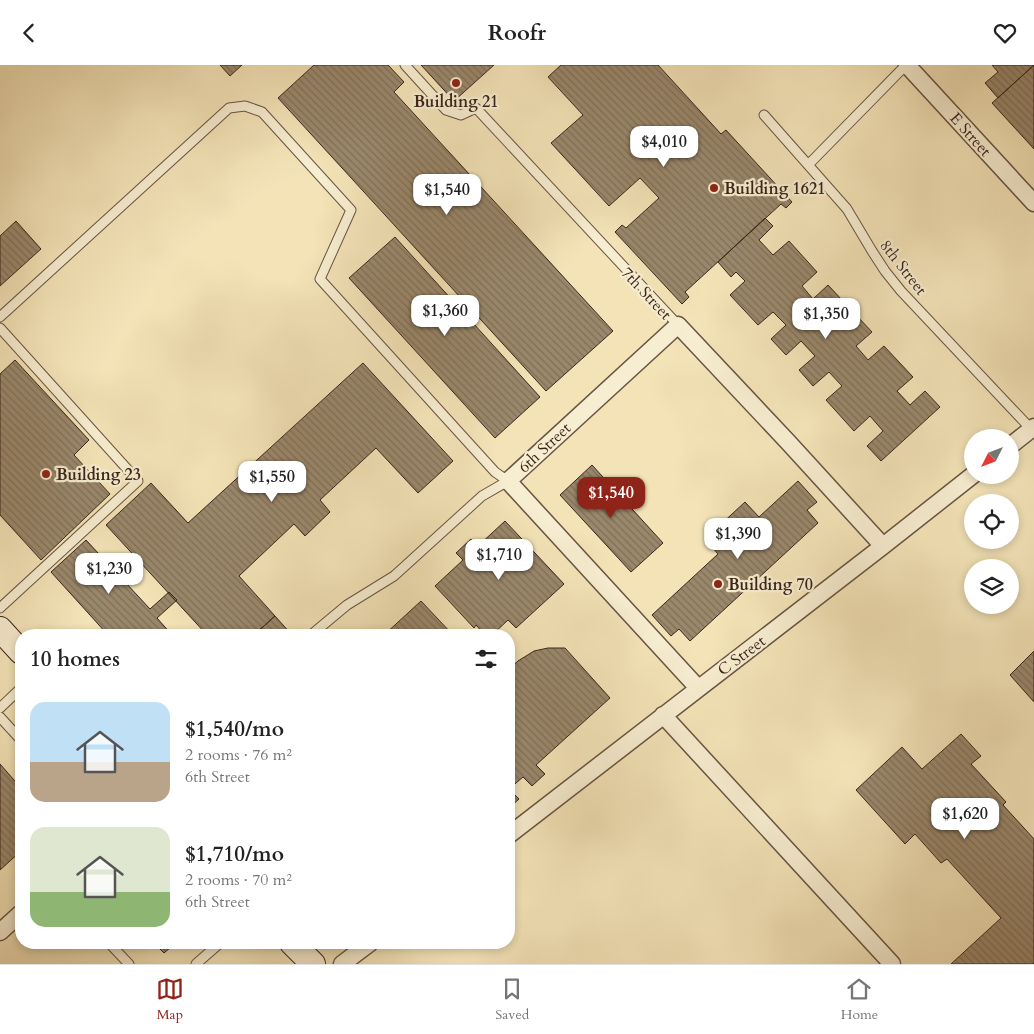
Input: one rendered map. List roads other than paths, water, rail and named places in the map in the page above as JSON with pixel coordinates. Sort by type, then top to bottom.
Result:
[{"type":"street","name":"E Street","points":[[907,65],[1034,203]]},
{"type":"street","name":"6th Street","points":[[678,325],[508,481],[698,688]]},
{"type":"street","name":"7th Street","points":[[678,325],[883,546]]},
{"type":"street","points":[[1019,439],[1033,430]]},
{"type":"street","name":"C Street","points":[[515,830],[964,482]]},
{"type":"street","points":[[0,629],[15,645]]},
{"type":"street","points":[[663,715],[892,964]]},
{"type":"street","points":[[0,932],[15,918]]},
{"type":"street","points":[[298,949],[313,964]]},
{"type":"street","points":[[342,964],[362,949]]},
{"type":"lane","name":"7th Street","points":[[405,65],[446,109],[461,115],[476,108],[678,325]]},
{"type":"lane","points":[[808,165],[907,65]]},
{"type":"lane","points":[[0,317],[229,108],[246,106],[262,112],[351,210],[320,279],[495,472],[508,481],[482,496],[394,576],[347,605],[318,629]]},
{"type":"lane","name":"8th Street","points":[[764,115],[847,209],[885,271],[901,291],[1033,430]]},
{"type":"lane","points":[[0,329],[138,481],[0,608]]},
{"type":"lane","points":[[0,708],[15,694]]},
{"type":"lane","points":[[0,717],[15,733]]},
{"type":"lane","points":[[115,949],[129,964]]},
{"type":"lane","points":[[196,964],[213,949]]},
{"type":"place","name":"Building 21","points":[[456,83]]},
{"type":"place","name":"Building 1621","points":[[714,188]]},
{"type":"place","name":"Building 23","points":[[46,474]]},
{"type":"place","name":"Building 70","points":[[718,584]]}]
